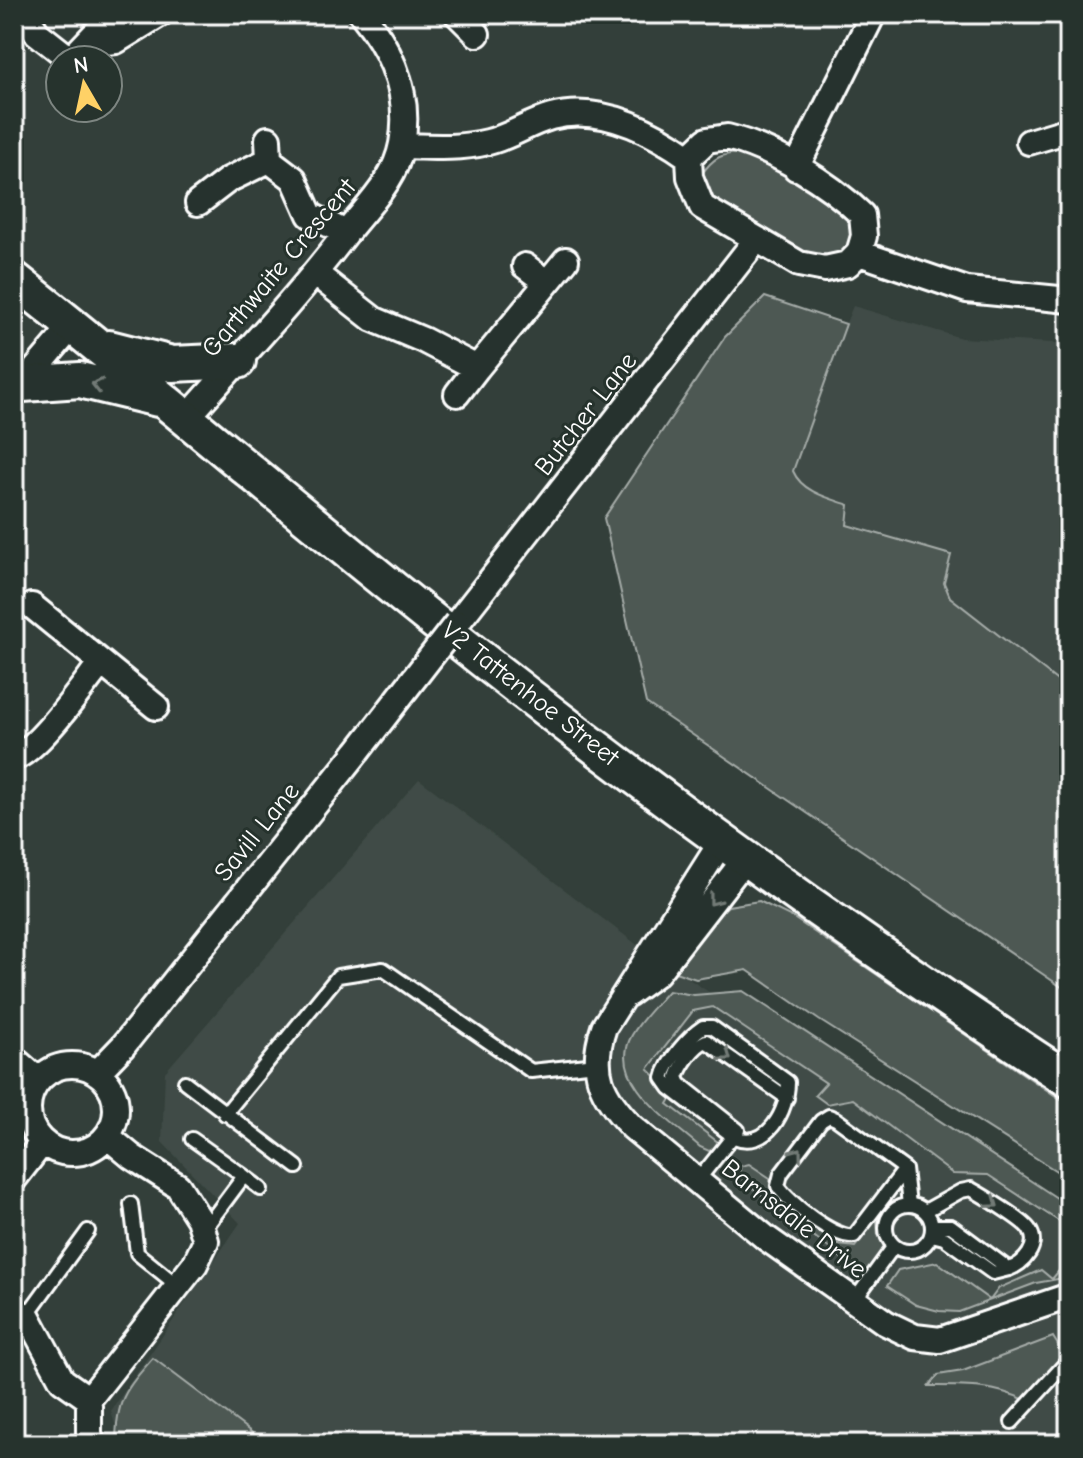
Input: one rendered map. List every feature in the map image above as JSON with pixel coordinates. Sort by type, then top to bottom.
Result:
[{"type":"street","points":[[25,14],[37,33],[57,44]]},
{"type":"street","points":[[85,44],[109,19],[120,14]]},
{"type":"street","points":[[107,44],[160,14]]},
{"type":"street","name":"Garthwaite Crescent","points":[[178,410],[238,361],[316,274],[391,176],[402,146],[405,113],[397,69],[377,33],[362,14]]},
{"type":"street","points":[[457,14],[477,34]]},
{"type":"street","points":[[796,168],[873,14]]},
{"type":"street","points":[[402,146],[451,149],[491,142],[552,117],[590,114],[633,125],[660,137],[689,157]]},
{"type":"street","points":[[1029,142],[1069,130]]},
{"type":"street","points":[[727,137],[749,142],[796,168],[845,199],[862,215],[864,236],[859,253],[848,264],[825,269],[799,264],[702,207],[690,177],[689,157],[707,140],[727,137]]},
{"type":"street","points":[[198,203],[268,149],[294,179],[310,215],[346,233]]},
{"type":"street","name":"Butcher Lane","points":[[457,623],[757,239]]},
{"type":"street","points":[[859,253],[967,290],[1069,300]]},
{"type":"street","points":[[457,394],[566,260]]},
{"type":"street","points":[[525,266],[547,283]]},
{"type":"street","points":[[316,274],[373,319],[477,368]]},
{"type":"street","name":"V2 Tattenhoe Street","points":[[14,279],[479,657],[734,849],[967,1014],[1069,1080]]},
{"type":"street","points":[[19,389],[85,335],[172,364],[238,361]]},
{"type":"street","points":[[19,389],[80,380],[178,410]]},
{"type":"street","points":[[32,606],[156,707]]},
{"type":"street","name":"Savill Lane","points":[[97,1073],[124,1045],[457,623]]},
{"type":"street","points":[[14,758],[42,736],[100,664]]},
{"type":"street","points":[[597,1064],[598,1045],[604,1027],[623,998],[657,973],[734,849]]},
{"type":"street","points":[[14,1059],[38,1080]]},
{"type":"street","name":"Barnsdale Drive","points":[[597,1064],[600,1085],[613,1107],[632,1127],[766,1238],[886,1323],[915,1337],[940,1340],[1069,1296]]},
{"type":"street","points":[[60,1066],[85,1067],[97,1073],[112,1091],[115,1102],[116,1114],[107,1136],[97,1146],[69,1154],[55,1151],[42,1143],[28,1120],[27,1106],[30,1092],[38,1080],[60,1066]]},
{"type":"street","points":[[92,1444],[89,1399],[195,1264],[206,1241],[199,1219],[178,1186],[131,1156],[107,1136]]},
{"type":"street","points":[[14,1179],[42,1143]]},
{"type":"street","points":[[27,1315],[62,1380],[89,1399]]},
{"type":"lane","points":[[225,1114],[338,976],[383,969],[531,1071],[597,1064]]},
{"type":"lane","points":[[703,1027],[712,1027],[788,1082],[786,1105],[764,1136],[743,1141],[734,1137],[670,1088],[663,1078],[666,1069],[703,1027]]},
{"type":"lane","points":[[185,1082],[297,1167]]},
{"type":"lane","points":[[905,1169],[854,1236],[837,1235],[782,1194],[778,1186],[781,1174],[821,1121],[829,1116],[905,1169],[909,1205]]},
{"type":"lane","points":[[698,1180],[734,1137]]},
{"type":"lane","points":[[192,1139],[261,1189]]},
{"type":"lane","points":[[203,1231],[244,1176]]},
{"type":"lane","points":[[971,1189],[1029,1229],[1033,1241],[1031,1251],[1018,1266],[1009,1269],[951,1226],[932,1231],[923,1247],[901,1250],[894,1246],[886,1233],[889,1217],[901,1206],[909,1205],[925,1211],[961,1191],[971,1189]]},
{"type":"lane","points":[[131,1204],[137,1253],[178,1286]]},
{"type":"lane","points":[[925,1211],[932,1231]]},
{"type":"lane","points":[[27,1315],[88,1231]]},
{"type":"lane","points":[[854,1301],[894,1246]]},
{"type":"lane","points":[[1012,1422],[1065,1364],[1069,1367]]},
{"type":"shaded area","points":[[744,152],[799,183],[852,219],[857,239],[833,263],[798,253],[710,201],[701,175],[719,157]]},
{"type":"shaded area","points":[[765,297],[846,323],[853,306],[961,338],[1069,344],[1069,992],[646,703],[604,518],[725,337]]},
{"type":"shaded area","points":[[765,297],[846,324],[793,471],[797,478],[816,493],[849,505],[847,525],[951,555],[944,583],[950,597],[1069,690],[1069,992],[646,703],[604,518],[725,337]]},
{"type":"shaded area","points":[[419,779],[636,944],[1069,1230],[1069,1444],[121,1444],[111,1411],[240,1223],[162,1142],[165,1072]]},
{"type":"shaded area","points":[[759,901],[792,917],[1069,1105],[1069,1179],[819,1020],[747,970],[696,979],[675,972],[714,919],[728,906]]},
{"type":"shaded area","points":[[668,991],[694,995],[743,991],[1069,1206],[1069,1228],[988,1175],[953,1174],[853,1099],[827,1104],[815,1095],[826,1083],[713,1007],[693,1011],[648,1069],[674,1094],[668,1104],[723,1146],[709,1151],[700,1147],[645,1098],[628,1068],[626,1052],[632,1035]]},
{"type":"shaded area","points":[[749,1164],[770,1178],[772,1195],[839,1245],[855,1247],[877,1219],[878,1235],[886,1246],[869,1272],[859,1272],[738,1176],[741,1166]]},
{"type":"shaded area","points":[[1069,1259],[1069,1277],[1036,1283],[959,1312],[916,1305],[887,1286],[898,1270],[937,1262],[990,1300],[999,1288],[1041,1270],[1052,1279]]},
{"type":"shaded area","points":[[1053,1337],[1058,1345],[1059,1360],[1025,1400],[990,1389],[929,1386],[938,1375],[963,1371]]},
{"type":"shaded area","points":[[153,1358],[267,1444],[116,1444],[118,1416],[124,1396]]}]
